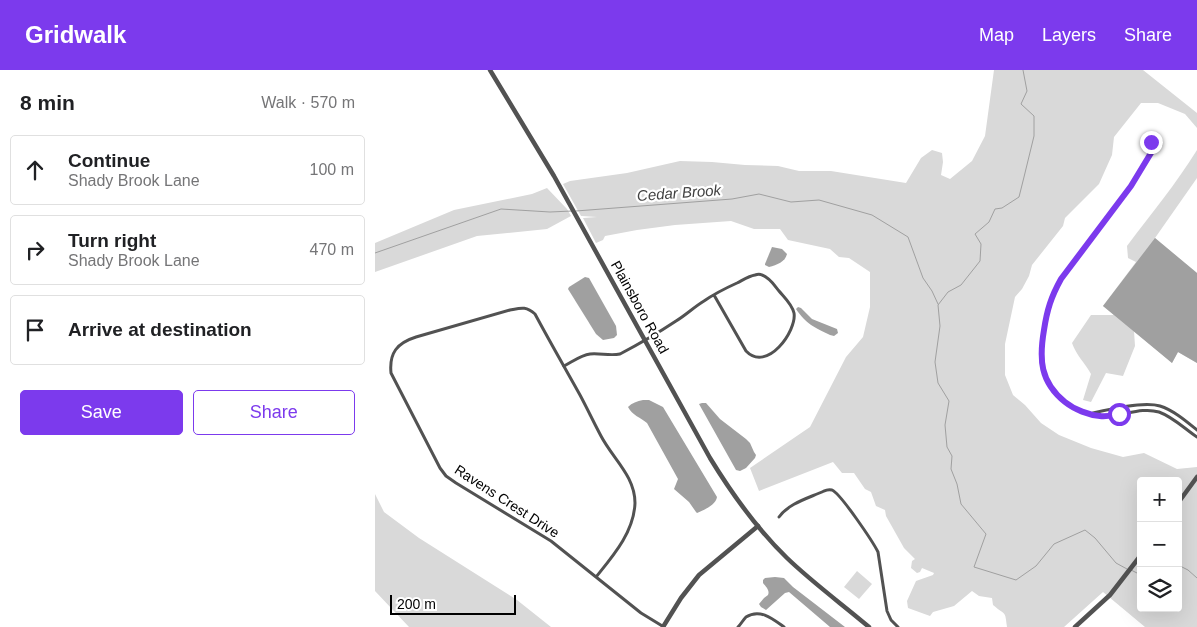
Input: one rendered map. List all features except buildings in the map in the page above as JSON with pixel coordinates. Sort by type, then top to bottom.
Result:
[{"type":"street","name":"Plainsboro Road","points":[[490,70],[537,147],[732,494],[787,557],[869,627]]},
{"type":"street","points":[[1154,148],[1131,186],[1061,279],[1052,295],[1048,308],[1041,357],[1044,374],[1051,388],[1070,406],[1101,416],[1143,411],[1159,412],[1180,424],[1197,438]]},
{"type":"street","points":[[564,366],[585,355],[619,354],[676,322],[714,295],[749,277],[759,274],[770,280],[790,304],[794,311],[793,323],[784,340],[771,355],[765,358],[752,356],[746,351],[714,295]]},
{"type":"street","name":"Ravens Crest Drive","points":[[596,577],[614,555],[624,538],[633,514],[634,493],[626,472],[601,436],[535,314],[523,308],[510,310],[402,343],[395,351],[391,362],[390,367],[393,379],[446,476],[551,542],[641,613],[664,627]]},
{"type":"street","points":[[1090,414],[1149,404],[1169,410],[1197,430]]},
{"type":"street","points":[[1132,406],[1133,412]]},
{"type":"street","points":[[1180,424],[1183,420]]},
{"type":"street","points":[[1182,498],[1197,477]]},
{"type":"street","points":[[779,517],[788,507],[828,489],[837,494],[874,545],[877,552],[887,611],[897,627]]},
{"type":"street","points":[[664,627],[681,598],[699,575],[758,526]]},
{"type":"street","points":[[1075,627],[1104,601],[1137,560]]},
{"type":"street","points":[[738,627],[747,617],[762,614],[768,615],[784,627]]},
{"type":"shaded area","points":[[994,70],[1143,70],[1197,113],[1197,128],[1185,114],[1158,103],[1141,103],[1114,137],[1112,155],[1099,184],[1065,218],[1063,226],[1032,265],[1029,276],[1015,297],[1005,344],[1005,375],[1013,395],[1041,423],[1059,435],[1091,448],[1123,457],[1144,453],[1177,469],[1197,467],[1197,627],[1145,627],[1103,592],[1064,627],[1007,627],[1005,615],[993,605],[992,598],[979,596],[972,591],[954,606],[933,612],[930,616],[908,608],[907,601],[916,581],[934,573],[922,568],[917,573],[911,568],[912,561],[915,559],[904,548],[886,516],[885,510],[876,506],[871,492],[865,489],[854,473],[842,473],[833,462],[759,491],[750,468],[810,427],[846,357],[863,337],[870,307],[870,272],[849,258],[839,257],[830,249],[788,240],[780,229],[754,229],[731,221],[637,230],[605,236],[603,240],[596,243],[583,218],[597,217],[581,216],[563,184],[570,181],[627,173],[680,161],[778,166],[799,171],[831,171],[906,183],[921,158],[932,150],[942,153],[941,175],[950,179],[972,161],[985,136]]},
{"type":"shaded area","points":[[1197,150],[1197,178],[1155,238],[1197,273],[1197,363],[1178,352],[1172,363],[1134,331],[1135,346],[1123,376],[1106,373],[1091,402],[1083,400],[1091,374],[1072,343],[1091,315],[1114,315],[1103,306],[1136,262],[1128,258],[1127,246],[1172,187]]},
{"type":"shaded area","points":[[547,188],[567,209],[571,216],[547,229],[477,236],[375,272],[375,243],[454,210],[532,194]]},
{"type":"shaded area","points":[[1155,238],[1197,273],[1197,363],[1178,352],[1172,363],[1103,306]]},
{"type":"shaded area","points":[[772,247],[782,249],[787,254],[783,261],[769,267],[765,264]]},
{"type":"shaded area","points":[[585,277],[589,278],[616,326],[617,335],[614,338],[603,340],[596,334],[568,289]]},
{"type":"shaded area","points":[[798,307],[812,319],[837,329],[838,333],[834,336],[830,335],[811,325],[796,309]]},
{"type":"shaded area","points":[[649,400],[663,407],[717,497],[709,507],[697,513],[689,502],[674,489],[678,479],[647,423],[628,407],[635,402]]},
{"type":"shaded area","points":[[706,403],[720,419],[750,443],[756,455],[746,468],[740,471],[736,470],[699,404]]},
{"type":"shaded area","points":[[375,494],[384,512],[419,538],[517,600],[551,627],[409,627],[375,591]]},
{"type":"shaded area","points":[[857,571],[872,584],[859,599],[844,587]]},
{"type":"shaded area","points":[[775,577],[784,578],[845,627],[830,627],[789,592],[785,593],[766,610],[761,607],[759,604],[768,595],[763,580]]},
{"type":"waterway","points":[[1023,70],[1027,91],[1021,104],[1034,116],[1034,136],[1019,197],[1002,208],[995,209],[989,222],[975,234],[981,244],[980,261],[961,285],[948,292],[938,305],[940,326],[935,362],[938,383],[949,401],[945,425],[947,447],[952,456],[951,469],[957,484],[961,504],[986,534],[974,567],[1016,580],[1036,566],[1054,544],[1085,530],[1095,538],[1116,563],[1127,569]]},
{"type":"waterway","name":"Cedar Brook","points":[[576,211],[732,199],[759,194],[791,202],[819,200],[872,215],[908,237],[923,278],[938,304]]},
{"type":"waterway","name":"Cedar Brook","points":[[375,253],[501,209],[550,212],[572,211]]},
{"type":"waterway","points":[[1182,567],[1197,578]]},
{"type":"waterway","points":[[1131,570],[1137,573]]},
{"type":"route","points":[[1119,414],[1101,416],[1090,414],[1063,401],[1047,381],[1041,357],[1041,348],[1052,295],[1061,279],[1139,175],[1154,148],[1151,146],[1151,142]]}]
